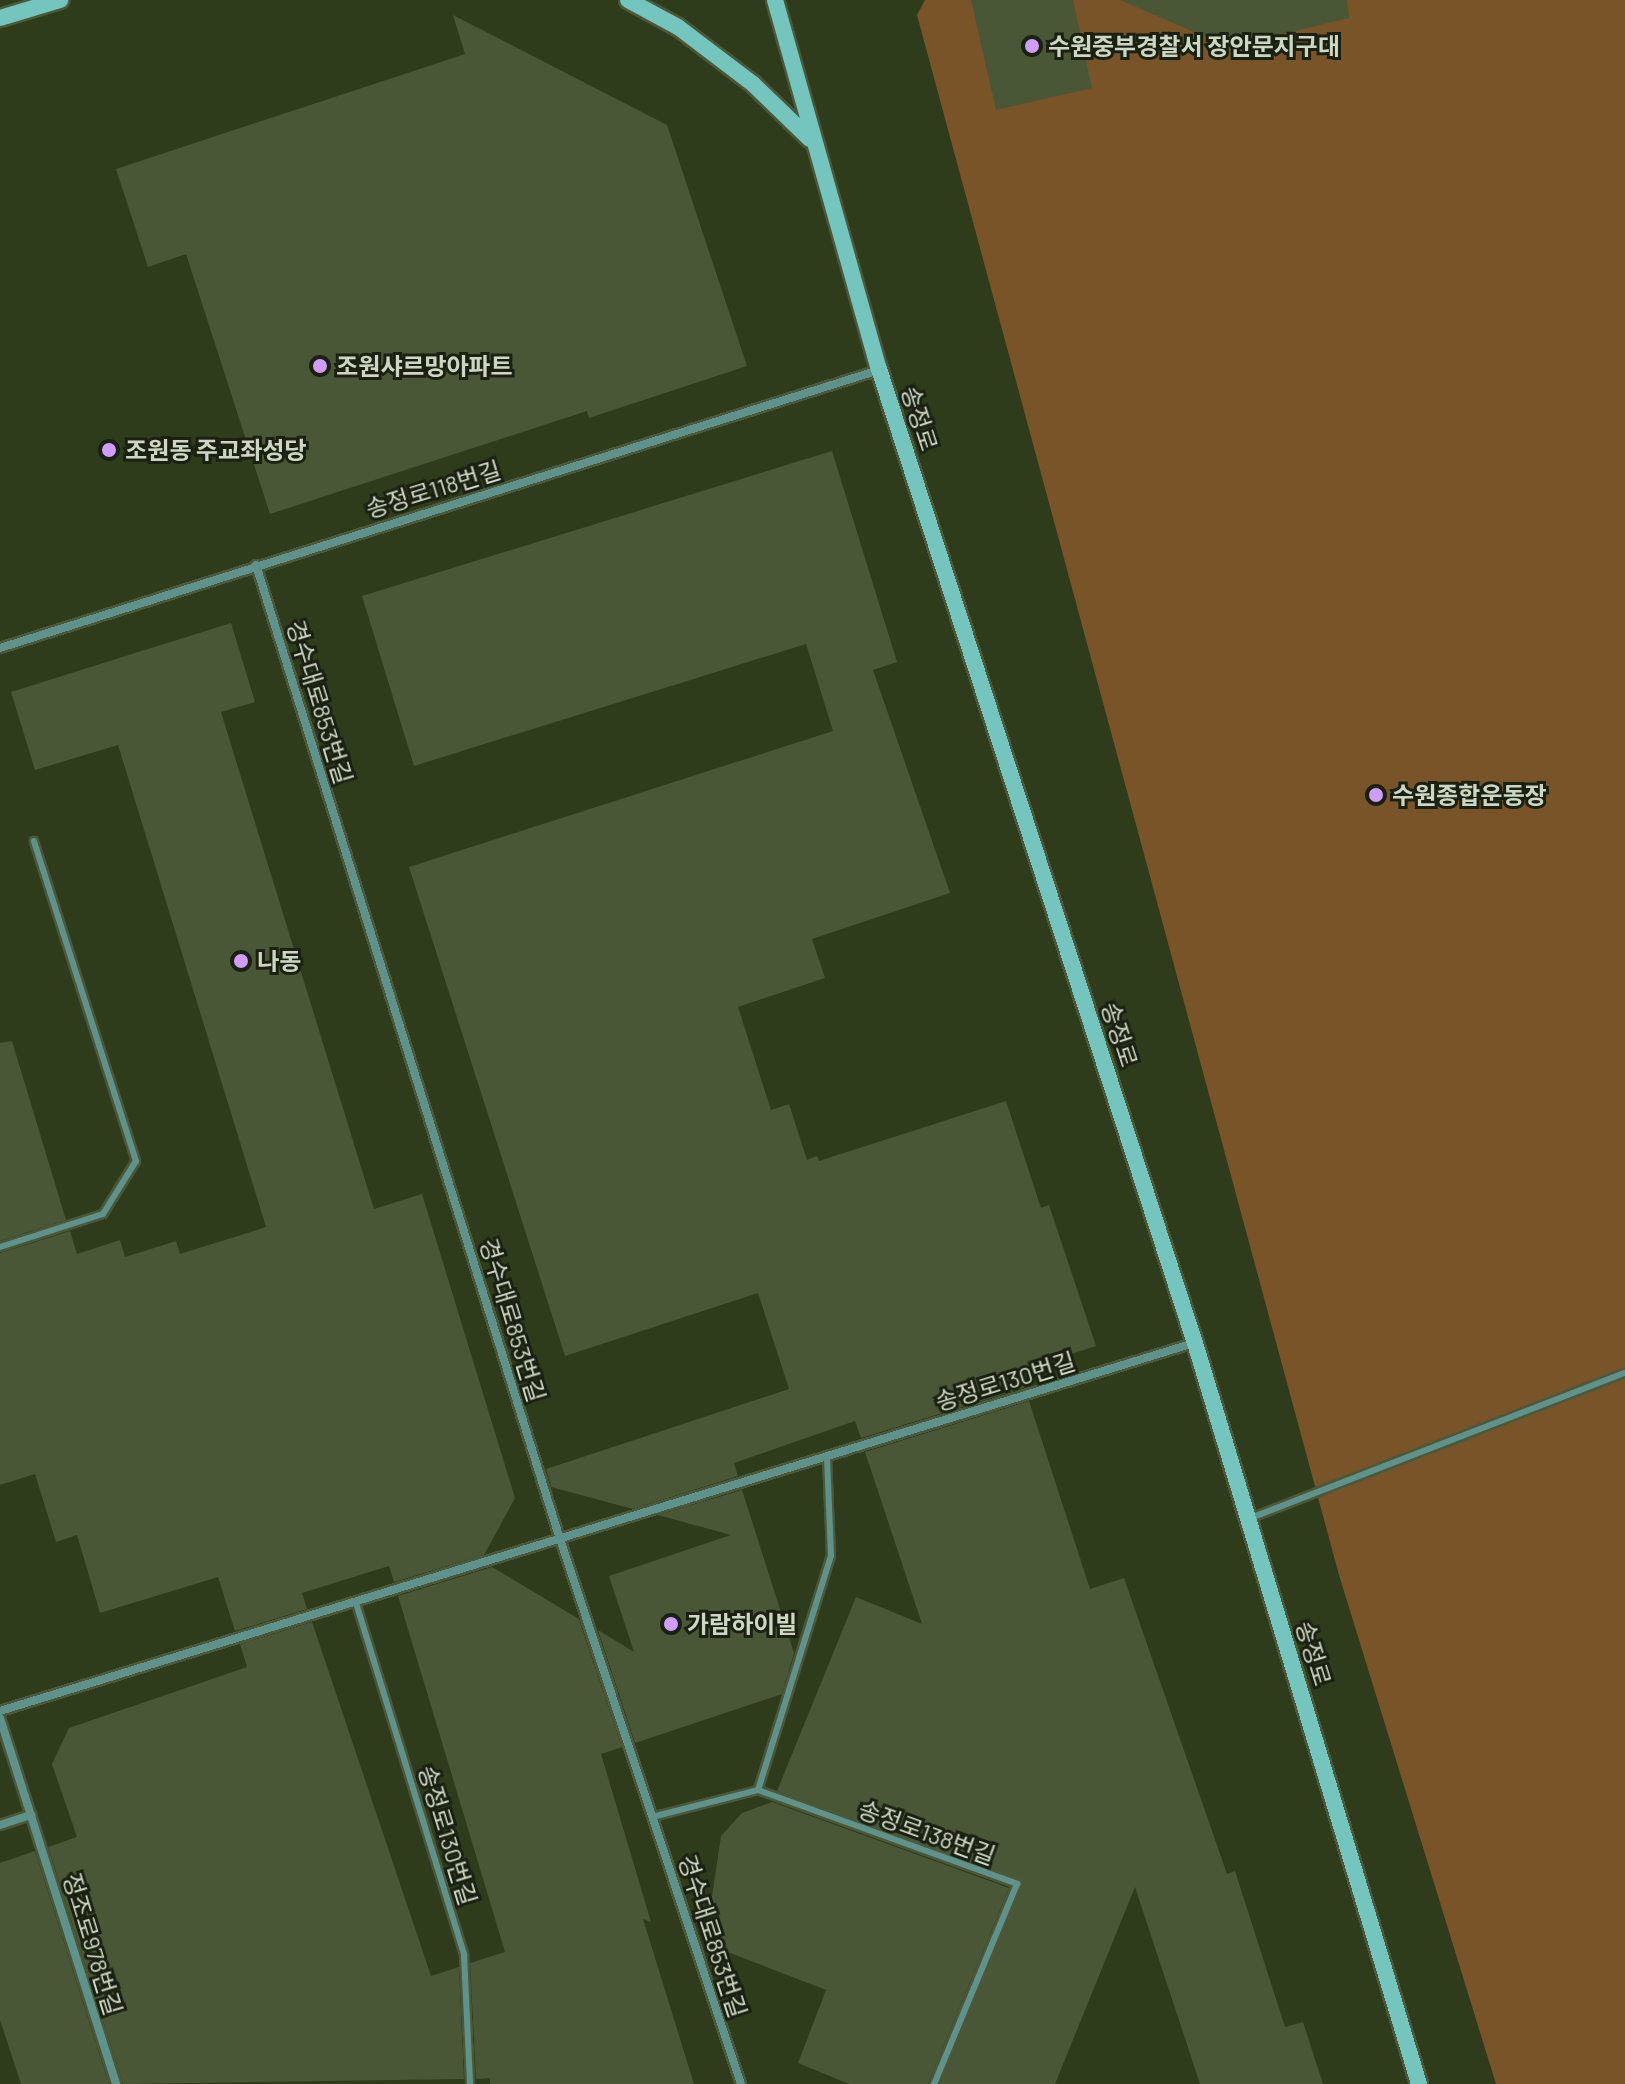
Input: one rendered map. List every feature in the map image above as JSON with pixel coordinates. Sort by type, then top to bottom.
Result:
[{"type":"street","points":[[0,18],[60,0]]},
{"type":"street","points":[[628,0],[678,27],[753,84],[811,141]]},
{"type":"street","name":"송정로","points":[[775,0],[811,141],[879,369],[1195,1343],[1419,2084]]},
{"type":"street","name":"송정로118번길","points":[[0,648],[879,369]]},
{"type":"street","name":"경수대로853번길","points":[[256,565],[560,1539],[741,2084]]},
{"type":"street","name":"송정로130번길","points":[[0,1711],[1195,1343]]},
{"type":"street","name":"정조로978번길","points":[[0,1718],[116,2084]]},
{"type":"street","points":[[0,1825],[31,1815]]},
{"type":"lane","points":[[0,1247],[103,1214],[136,1161],[34,841]]},
{"type":"lane","points":[[1248,1519],[1625,1373]]},
{"type":"lane","points":[[652,1817],[758,1790],[831,1556],[827,1457]]},
{"type":"lane","name":"송정로130번길","points":[[356,1603],[464,1955],[470,2084]]},
{"type":"lane","name":"송정로138번길","points":[[758,1790],[1017,1884],[934,2084]]},
{"type":"shaded area","name":"수원종합운동장","points":[[925,0],[1625,0],[1625,2084],[1496,2084],[1339,1575],[917,15]]},
{"type":"building","name":"수원중부경찰서 장안문지구대","points":[[971,0],[1073,0],[1092,88],[996,110]]},
{"type":"building","points":[[1120,0],[1347,0],[1349,18],[1229,47]]},
{"type":"building","points":[[453,15],[667,125],[747,366],[589,418],[587,411],[270,514],[186,254],[148,267],[116,169],[465,54]]},
{"type":"building","points":[[832,451],[897,662],[873,670],[950,893],[812,939],[825,978],[738,1007],[771,1110],[789,1104],[807,1160],[817,1156],[819,1161],[1006,1101],[1041,1208],[1049,1205],[1096,1346],[1019,1371],[1024,1388],[861,1438],[855,1421],[734,1463],[738,1476],[633,1509],[551,1487],[546,1469],[789,1389],[758,1293],[565,1356],[409,867],[833,731],[806,644],[414,766],[362,596]]},
{"type":"building","points":[[231,623],[255,702],[221,712],[374,1209],[422,1194],[515,1498],[484,1555],[394,1582],[389,1566],[302,1593],[307,1609],[235,1631],[218,1577],[100,1613],[77,1535],[56,1542],[35,1474],[0,1485],[0,1253],[70,1231],[77,1254],[120,1240],[125,1257],[176,1241],[180,1254],[266,1227],[118,745],[35,770],[11,692]]},
{"type":"building","points":[[12,1041],[66,1220],[0,1241],[0,1043]]},
{"type":"building","points":[[1029,1401],[1090,1589],[1124,1578],[1227,1874],[1235,1871],[1285,2027],[1303,2022],[1323,2084],[1200,2084],[1135,1887],[1055,2084],[940,2084],[1022,1881],[777,1791],[856,1597],[922,1624],[865,1452]]},
{"type":"building","points":[[742,1490],[794,1653],[782,1694],[635,1743],[598,1630],[634,1652],[609,1576],[731,1535],[658,1515]]},
{"type":"building","points":[[492,1567],[579,1619],[622,1747],[601,1754],[651,1922],[643,1919],[694,2084],[490,2084],[490,2078],[476,2079],[470,1963],[505,1952],[398,1596]]},
{"type":"building","points":[[312,1622],[431,1976],[459,1967],[464,2079],[123,2084],[48,1847],[77,1837],[52,1764],[69,1728],[247,1667],[240,1644]]},
{"type":"building","points":[[772,1802],[1009,1888],[928,2084],[849,2084],[798,2063],[826,1990],[705,1943],[721,1836],[742,1813]]},
{"type":"building","points":[[35,1851],[109,2084],[21,2084],[0,2020],[0,1863]]},
{"type":"place","name":"수원중부경찰서 장안문지구대","points":[[1032,46]]},
{"type":"place","name":"조원샤르망아파트","points":[[320,366]]},
{"type":"place","name":"조원동 주교좌성당","points":[[109,450]]},
{"type":"place","name":"수원종합운동장","points":[[1376,795]]},
{"type":"place","name":"나동","points":[[241,961]]},
{"type":"place","name":"가람하이빌","points":[[671,1624]]}]
